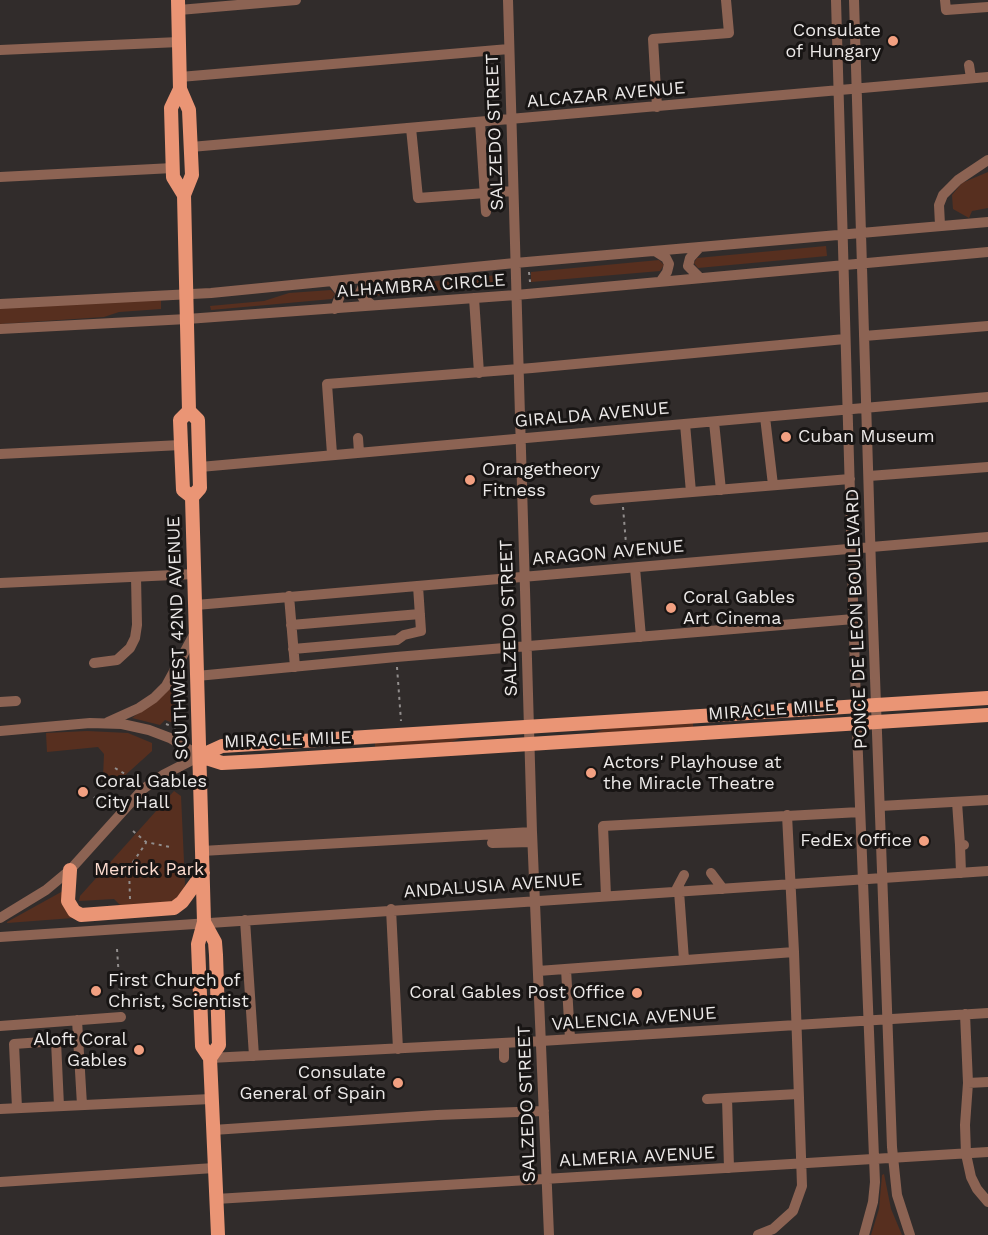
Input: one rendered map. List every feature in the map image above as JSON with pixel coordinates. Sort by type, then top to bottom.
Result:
[{"type":"main road","name":"SOUTHWEST 42ND AVENUE","points":[[178,5],[180,83],[189,110],[192,174],[184,195],[187,319],[185,416],[181,445],[183,490],[192,496]]},
{"type":"main road","name":"SOUTHWEST 42ND AVENUE","points":[[180,83],[171,108],[173,177],[184,195]]},
{"type":"main road","points":[[171,108],[179,112],[181,132],[191,147]]},
{"type":"main road","name":"SOUTHWEST 42ND AVENUE","points":[[185,416],[198,420],[200,466],[200,488],[192,496],[204,922],[198,944],[202,1046],[210,1058],[218,1235]]},
{"type":"main road","name":"MIRACLE MILE","points":[[200,756],[222,746],[988,698]]},
{"type":"main road","name":"MIRACLE MILE","points":[[200,756],[222,763],[988,715]]},
{"type":"main road","points":[[70,870],[68,901],[74,911],[81,915],[174,909],[182,902],[203,873]]},
{"type":"street","points":[[178,5],[290,0]]},
{"type":"street","name":"SALZEDO STREET","points":[[508,0],[532,837],[549,1235]]},
{"type":"street","points":[[657,107],[653,39],[729,33],[726,0]]},
{"type":"street","name":"PONCE DE LEON BOULEVARD","points":[[836,0],[856,706],[874,1159],[874,1195],[864,1235]]},
{"type":"street","name":"PONCE DE LEON BOULEVARD","points":[[854,0],[876,722],[893,1158],[897,1195],[910,1235]]},
{"type":"street","points":[[945,0],[946,10],[988,7]]},
{"type":"street","points":[[0,50],[179,42]]},
{"type":"street","points":[[180,83],[509,50]]},
{"type":"street","points":[[969,65],[971,78]]},
{"type":"street","name":"ALCAZAR AVENUE","points":[[191,147],[988,77]]},
{"type":"street","points":[[480,122],[486,212]]},
{"type":"street","points":[[411,128],[418,198],[513,191]]},
{"type":"street","points":[[940,225],[939,205],[946,191],[988,160]]},
{"type":"street","points":[[0,177],[173,168]]},
{"type":"street","name":"ALHAMBRA CIRCLE","points":[[0,304],[186,295],[515,263],[988,222]]},
{"type":"street","points":[[700,247],[690,258],[688,266],[700,278]]},
{"type":"street","points":[[655,251],[666,258],[669,264],[660,282]]},
{"type":"street","name":"ALHAMBRA CIRCLE","points":[[0,329],[187,319],[516,295],[988,252]]},
{"type":"street","points":[[366,278],[360,292],[363,298],[372,305]]},
{"type":"street","points":[[332,281],[341,293],[335,309]]},
{"type":"street","points":[[474,298],[479,373]]},
{"type":"street","points":[[864,336],[988,326]]},
{"type":"street","points":[[332,454],[327,384],[479,373],[845,339]]},
{"type":"street","name":"GIRALDA AVENUE","points":[[200,466],[988,397]]},
{"type":"street","points":[[765,417],[773,485]]},
{"type":"street","points":[[714,422],[721,490]]},
{"type":"street","points":[[685,424],[691,492]]},
{"type":"street","points":[[358,438],[359,452]]},
{"type":"street","points":[[0,454],[181,445]]},
{"type":"street","points":[[869,476],[988,467]]},
{"type":"street","points":[[595,500],[850,479]]},
{"type":"street","name":"ARAGON AVENUE","points":[[196,605],[988,537]]},
{"type":"street","points":[[635,567],[641,638]]},
{"type":"street","points":[[0,583],[195,574]]},
{"type":"street","points":[[93,663],[117,660],[130,648],[135,638],[136,577]]},
{"type":"street","points":[[293,649],[397,640],[404,635],[421,632],[418,586]]},
{"type":"street","points":[[289,596],[295,667]]},
{"type":"street","points":[[291,625],[420,614]]},
{"type":"street","points":[[197,676],[854,619]]},
{"type":"street","points":[[108,723],[139,708],[160,692],[174,673],[196,630]]},
{"type":"street","points":[[0,702],[16,701]]},
{"type":"street","points":[[0,731],[108,723],[149,730],[170,738],[200,756]]},
{"type":"street","points":[[0,918],[46,890],[70,870],[143,789],[200,756]]},
{"type":"street","points":[[880,806],[988,800]]},
{"type":"street","points":[[957,802],[963,845],[961,873]]},
{"type":"street","points":[[606,896],[603,826],[860,812]]},
{"type":"street","points":[[760,1235],[773,1229],[793,1211],[802,1186],[787,815]]},
{"type":"street","points":[[492,843],[532,837]]},
{"type":"street","points":[[202,851],[532,837]]},
{"type":"street","name":"ANDALUSIA AVENUE","points":[[0,937],[391,909],[988,871]]},
{"type":"street","points":[[711,873],[723,889]]},
{"type":"street","points":[[684,875],[677,892],[684,960]]},
{"type":"street","points":[[391,909],[398,1049]]},
{"type":"street","points":[[245,920],[254,1056]]},
{"type":"street","points":[[538,971],[794,952]]},
{"type":"street","points":[[566,969],[570,1039]]},
{"type":"street","name":"VALENCIA AVENUE","points":[[210,1058],[541,1041],[988,1013]]},
{"type":"street","points":[[965,1014],[968,1083],[965,1125],[966,1154],[971,1177],[977,1190],[988,1202]]},
{"type":"street","points":[[0,1026],[121,1017]]},
{"type":"street","points":[[77,1020],[82,1105]]},
{"type":"street","points":[[17,1108],[14,1044],[56,1041],[59,1106]]},
{"type":"street","points":[[504,1043],[504,1058]]},
{"type":"street","points":[[968,1083],[988,1082]]},
{"type":"street","points":[[707,1099],[798,1094]]},
{"type":"street","points":[[727,1098],[729,1168]]},
{"type":"street","points":[[0,1109],[211,1099]]},
{"type":"street","points":[[213,1130],[437,1115],[544,1111]]},
{"type":"street","name":"ALMERIA AVENUE","points":[[216,1199],[988,1152]]},
{"type":"street","points":[[0,1182],[214,1168]]},
{"type":"path","points":[[530,272],[530,282]]},
{"type":"path","points":[[622,498],[627,556]]},
{"type":"path","points":[[396,657],[401,721]]},
{"type":"path","points":[[165,727],[167,724],[178,728],[181,721],[179,704],[174,695],[175,689]]},
{"type":"path","points":[[115,768],[127,775]]},
{"type":"path","points":[[94,797],[100,803]]},
{"type":"path","points":[[133,831],[146,843],[170,847]]},
{"type":"path","points":[[130,908],[129,868],[146,843]]},
{"type":"path","points":[[117,949],[121,1017]]},
{"type":"green space","points":[[988,172],[988,208],[972,211],[969,218],[953,209],[952,195],[962,183]]},
{"type":"green space","points":[[826,246],[827,256],[698,268],[694,263],[697,258]]},
{"type":"green space","points":[[659,260],[664,265],[660,271],[531,282],[531,272]]},
{"type":"green space","points":[[498,275],[500,285],[371,296],[366,292],[370,287]]},
{"type":"green space","points":[[331,290],[335,294],[332,299],[211,310],[210,306],[264,301],[289,293]]},
{"type":"green space","points":[[161,300],[161,309],[119,312],[104,317],[0,324],[0,308]]},
{"type":"green space","points":[[171,688],[172,699],[176,706],[176,724],[165,720],[160,725],[132,718]]},
{"type":"green space","points":[[693,722],[693,727],[594,733],[608,728]]},
{"type":"green space","points":[[87,731],[128,733],[152,743],[152,751],[117,784],[114,782],[112,785],[103,778],[104,754],[98,747],[47,752],[46,733]]},
{"type":"green space","points":[[463,737],[449,743],[375,747],[375,743]]},
{"type":"green space","name":"Merrick Park","points":[[174,791],[181,796],[185,884],[183,893],[169,903],[122,907],[114,899],[79,901],[80,896]]},
{"type":"green space","points":[[63,891],[73,918],[7,923],[7,922]]},
{"type":"green space","points":[[884,1174],[891,1209],[902,1235],[871,1235],[879,1209],[882,1175]]},
{"type":"place","name":"Consulate of Hungary","points":[[893,41]]},
{"type":"place","name":"Cuban Museum","points":[[786,437]]},
{"type":"place","name":"Orangetheory Fitness","points":[[470,480]]},
{"type":"place","name":"Coral Gables Art Cinema","points":[[671,608]]},
{"type":"place","name":"Actors' Playhouse at the Miracle Theatre","points":[[591,773]]},
{"type":"place","name":"Coral Gables City Hall","points":[[83,792]]},
{"type":"place","name":"FedEx Office","points":[[924,841]]},
{"type":"place","name":"First Church of Christ, Scientist","points":[[96,991]]},
{"type":"place","name":"Coral Gables Post Office","points":[[637,993]]},
{"type":"place","name":"Aloft Coral Gables","points":[[139,1050]]},
{"type":"place","name":"Consulate General of Spain","points":[[398,1083]]}]
